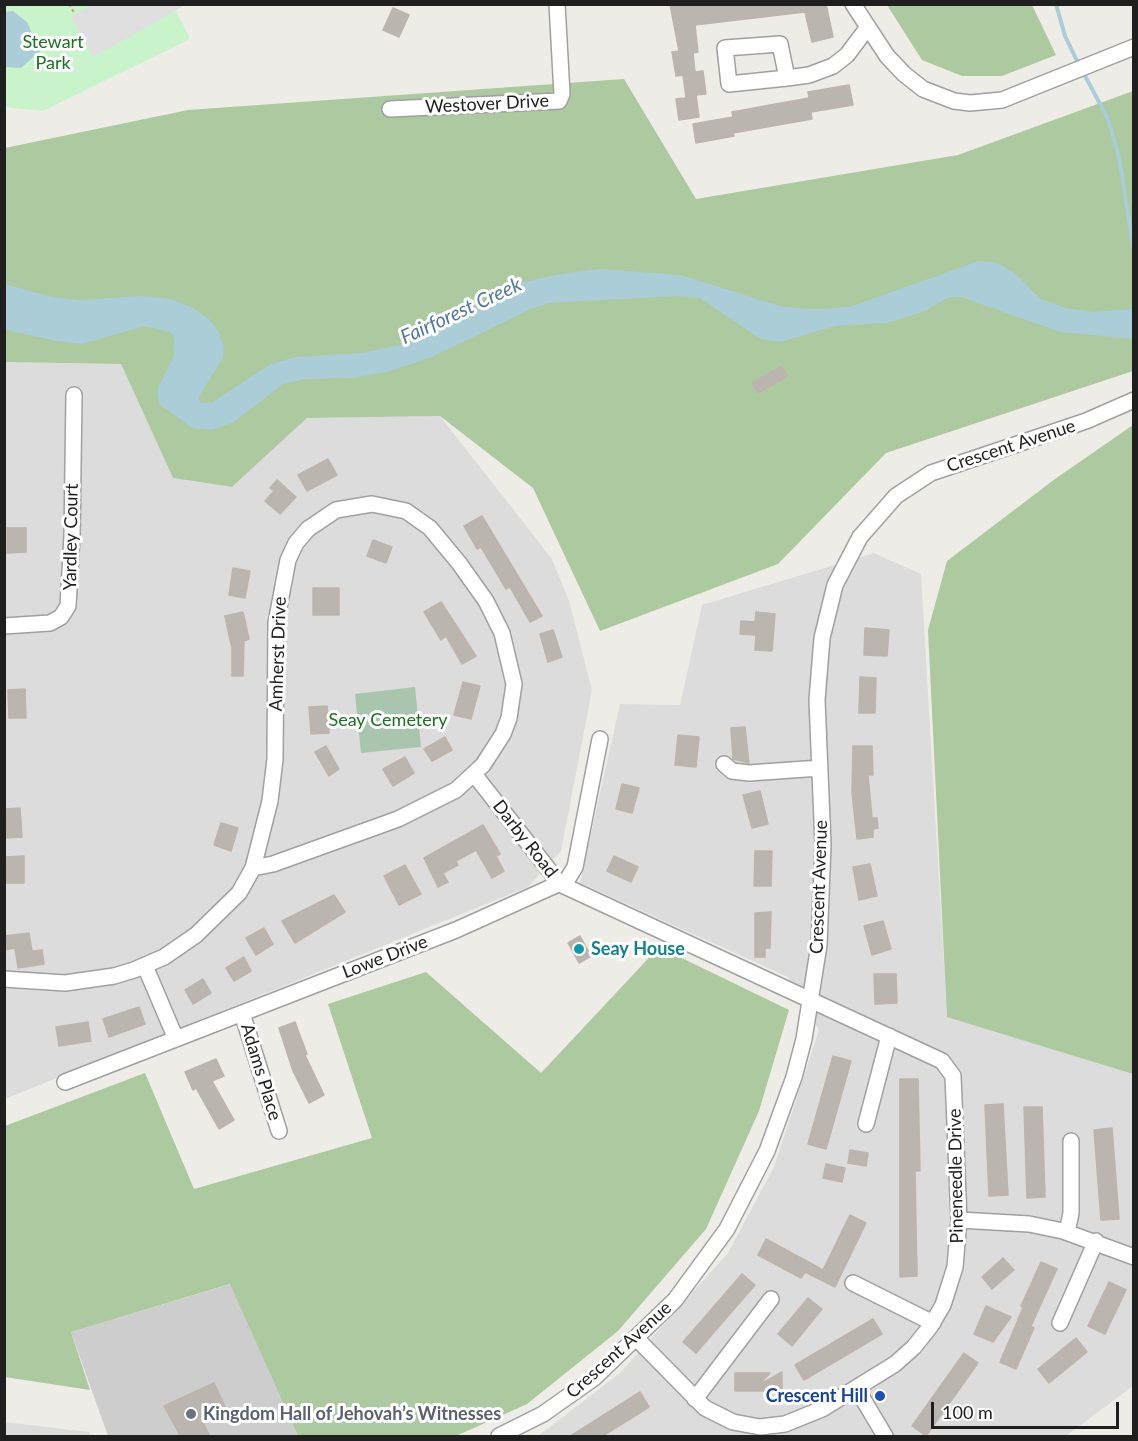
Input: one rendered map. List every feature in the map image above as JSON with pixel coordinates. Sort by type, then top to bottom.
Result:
[{"type":"street","name":"Westover Drive","points":[[390,109],[559,101],[562,94],[557,4]]},
{"type":"street","points":[[853,4],[904,74],[923,89],[954,101],[970,103],[1002,100],[1134,47]]},
{"type":"street","points":[[787,78],[809,75],[833,66],[847,55],[868,27]]},
{"type":"street","name":"Yardley Court","points":[[4,626],[50,623],[61,617],[68,606],[72,536],[74,395]]},
{"type":"street","name":"Crescent Avenue","points":[[499,1437],[570,1397],[638,1339],[675,1300],[702,1266],[749,1191],[788,1095],[812,1000],[823,886],[817,700],[820,649],[827,611],[846,561],[877,516],[907,487],[931,473],[1086,421],[1134,400]]},
{"type":"street","name":"Amherst Drive","points":[[4,979],[84,981],[114,976],[145,966],[183,945],[210,924],[239,893],[253,868],[262,842],[273,780],[274,660],[281,588],[296,543],[316,521],[336,510],[372,504],[397,507],[415,515],[430,528],[459,563],[494,616],[512,667],[513,701],[503,734],[474,774],[456,790],[398,819],[273,864],[253,868]]},
{"type":"street","points":[[561,884],[572,874],[575,867],[600,739]]},
{"type":"street","points":[[724,764],[732,771],[749,773],[820,768]]},
{"type":"street","name":"Darby Road","points":[[474,774],[561,884],[812,1000]]},
{"type":"street","name":"Lowe Drive","points":[[65,1082],[456,930],[561,884]]},
{"type":"street","points":[[145,966],[176,1039]]},
{"type":"street","name":"Pineneedle Drive","points":[[638,1339],[696,1399],[718,1416],[733,1422],[773,1426],[796,1420],[857,1389],[902,1358],[933,1323],[952,1281],[958,1253],[955,1093],[950,1070],[942,1061],[812,1000]]},
{"type":"street","name":"Adams Place","points":[[242,1013],[279,1131]]},
{"type":"street","points":[[866,1124],[889,1036]]},
{"type":"street","points":[[1067,1232],[1072,1206],[1071,1141]]},
{"type":"street","points":[[959,1220],[1029,1224],[1067,1232],[1134,1257]]},
{"type":"street","points":[[1059,1323],[1096,1241]]},
{"type":"street","points":[[853,1283],[933,1323]]},
{"type":"street","points":[[696,1399],[771,1299]]},
{"type":"street","points":[[857,1389],[885,1437]]},
{"type":"path","points":[[69,4],[75,14]]},
{"type":"shaded area","points":[[187,4],[93,57],[71,16],[93,5]]},
{"type":"shaded area","points":[[5,362],[121,364],[173,478],[232,487],[307,418],[440,416],[552,559],[569,601],[592,690],[561,851],[528,887],[5,1099]]},
{"type":"shaded area","points":[[874,553],[921,574],[947,1016],[1133,1074],[1133,1386],[1066,1436],[538,1436],[620,1373],[728,1253],[774,1167],[819,1030],[788,977],[580,883],[620,704],[680,705],[702,605]]},
{"type":"shaded area","points":[[231,1284],[298,1436],[108,1436],[71,1332]]},
{"type":"shaded area","points":[[5,1422],[89,1432],[90,1436],[5,1436]]},
{"type":"green space","name":"Stewart Park","points":[[5,5],[173,5],[190,39],[43,111],[5,107]]},
{"type":"green space","points":[[887,5],[1032,5],[1056,55],[1002,76],[962,76],[922,60]]},
{"type":"green space","points":[[624,79],[696,199],[958,155],[1133,91],[1133,371],[886,453],[778,564],[600,631],[533,488],[440,416],[307,418],[232,487],[173,478],[121,364],[5,362],[5,148],[188,110]]},
{"type":"green space","points":[[1133,425],[1133,1074],[947,1017],[928,630],[947,561],[1055,479]]},
{"type":"green space","name":"Seay Cemetery","points":[[415,687],[421,747],[361,753],[355,694]]},
{"type":"green space","points":[[659,947],[789,1010],[759,1111],[706,1229],[618,1331],[527,1404],[456,1436],[298,1436],[230,1284],[71,1332],[90,1390],[5,1377],[5,1126],[145,1073],[194,1189],[372,1138],[328,1004],[426,972],[541,1073]]},
{"type":"water","points":[[13,11],[27,22],[40,51],[21,68],[5,67],[5,12]]},
{"type":"water","points":[[979,261],[995,262],[1015,273],[1039,298],[1065,308],[1094,312],[1133,309],[1133,339],[1060,332],[961,297],[950,297],[920,313],[886,323],[835,326],[780,342],[761,339],[700,298],[677,296],[550,303],[533,308],[432,357],[387,372],[351,378],[306,379],[283,384],[234,422],[212,430],[192,428],[159,404],[157,390],[174,355],[174,339],[170,332],[144,326],[83,344],[55,341],[5,329],[5,284],[48,296],[78,300],[141,296],[171,299],[191,307],[209,319],[218,331],[224,346],[223,358],[198,398],[201,403],[213,402],[271,364],[295,357],[363,353],[399,345],[442,326],[520,283],[555,275],[600,269],[681,275],[783,307],[816,309],[849,307]]},
{"type":"building","points":[[670,4],[826,4],[833,37],[812,42],[805,12],[695,25],[698,52],[693,53],[695,72],[703,71],[706,94],[696,95],[699,117],[679,120],[676,99],[686,98],[683,75],[676,76],[672,52],[679,51]]},
{"type":"building","points":[[393,8],[409,15],[399,37],[383,30]]},
{"type":"building","points":[[849,85],[853,105],[811,112],[812,119],[733,133],[734,136],[696,143],[693,124],[733,117],[732,112],[809,98],[808,92]]},
{"type":"building","points":[[782,366],[787,376],[758,393],[752,383]]},
{"type":"building","points":[[328,459],[337,475],[307,491],[298,475]]},
{"type":"building","points":[[277,480],[296,497],[280,514],[265,501],[274,491],[270,488]]},
{"type":"building","points":[[482,516],[542,616],[530,622],[510,587],[506,589],[481,547],[477,549],[464,526]]},
{"type":"building","points":[[7,528],[26,528],[26,552],[7,553]]},
{"type":"building","points":[[373,540],[392,547],[386,563],[367,556]]},
{"type":"building","points":[[233,568],[250,571],[245,598],[229,595]]},
{"type":"building","points":[[313,588],[339,588],[339,615],[313,615]]},
{"type":"building","points":[[441,602],[476,656],[462,664],[446,636],[441,640],[424,612]]},
{"type":"building","points":[[243,612],[249,639],[244,641],[243,676],[232,676],[232,649],[225,616]]},
{"type":"building","points":[[756,612],[775,614],[772,651],[755,650],[756,635],[740,634],[741,621],[755,622]]},
{"type":"building","points":[[865,628],[889,630],[887,656],[864,655]]},
{"type":"building","points":[[553,630],[562,657],[548,662],[540,634]]},
{"type":"building","points":[[860,677],[876,678],[875,713],[859,713]]},
{"type":"building","points":[[463,682],[480,686],[471,719],[454,715]]},
{"type":"building","points":[[25,689],[26,718],[9,718],[8,690]]},
{"type":"building","points":[[327,706],[329,733],[311,734],[309,707]]},
{"type":"building","points":[[745,727],[749,763],[733,759],[731,728]]},
{"type":"building","points":[[678,735],[699,737],[696,767],[675,765]]},
{"type":"building","points":[[445,737],[452,750],[432,761],[424,749]]},
{"type":"building","points":[[326,746],[339,769],[329,776],[315,752]]},
{"type":"building","points":[[853,746],[872,746],[873,775],[868,775],[872,818],[877,818],[878,828],[873,829],[873,837],[857,839],[852,792]]},
{"type":"building","points":[[405,757],[414,773],[393,786],[383,769]]},
{"type":"building","points":[[622,784],[639,788],[632,813],[616,809]]},
{"type":"building","points":[[760,791],[768,824],[752,828],[743,795]]},
{"type":"building","points":[[20,808],[22,837],[6,838],[4,809]]},
{"type":"building","points":[[221,823],[238,828],[231,851],[214,845]]},
{"type":"building","points":[[483,825],[500,854],[496,856],[504,871],[492,878],[476,850],[456,861],[458,865],[443,873],[448,882],[438,887],[424,858]]},
{"type":"building","points":[[755,851],[772,851],[771,886],[754,886]]},
{"type":"building","points":[[24,856],[24,883],[4,883],[4,857]]},
{"type":"building","points":[[614,856],[638,867],[631,882],[607,871]]},
{"type":"building","points":[[870,864],[877,896],[859,900],[853,867]]},
{"type":"building","points":[[405,865],[421,894],[399,905],[384,876]]},
{"type":"building","points":[[334,895],[345,912],[295,943],[282,921]]},
{"type":"building","points":[[771,912],[770,948],[765,948],[765,957],[755,957],[755,913]]},
{"type":"building","points":[[883,921],[891,949],[872,955],[864,926]]},
{"type":"building","points":[[264,928],[273,944],[256,955],[246,938]]},
{"type":"building","points":[[29,933],[32,951],[42,950],[44,964],[18,968],[15,948],[4,950],[4,936]]},
{"type":"building","name":"Seay House","points":[[580,936],[591,956],[579,963],[568,943]]},
{"type":"building","points":[[244,957],[251,971],[234,981],[226,968]]},
{"type":"building","points":[[874,974],[896,974],[897,1003],[875,1004]]},
{"type":"building","points":[[203,979],[211,993],[193,1004],[185,990]]},
{"type":"building","points":[[139,1007],[145,1024],[109,1037],[103,1019]]},
{"type":"building","points":[[88,1022],[91,1041],[59,1046],[56,1027]]},
{"type":"building","points":[[295,1022],[307,1054],[305,1055],[324,1095],[309,1103],[293,1071],[279,1028]]},
{"type":"building","points":[[833,1056],[851,1061],[826,1149],[808,1144]]},
{"type":"building","points":[[216,1059],[224,1076],[212,1081],[234,1120],[219,1129],[196,1088],[193,1090],[185,1072]]},
{"type":"building","points":[[900,1079],[918,1079],[920,1171],[915,1171],[917,1276],[900,1277]]},
{"type":"building","points":[[1003,1104],[1008,1195],[989,1196],[985,1105]]},
{"type":"building","points":[[1024,1107],[1042,1107],[1045,1197],[1027,1198]]},
{"type":"building","points":[[1112,1128],[1119,1219],[1101,1220],[1094,1130]]},
{"type":"building","points":[[850,1150],[868,1153],[866,1166],[848,1163]]},
{"type":"building","points":[[826,1164],[845,1168],[842,1182],[823,1178]]},
{"type":"building","points":[[850,1215],[866,1223],[835,1287],[805,1272],[801,1278],[758,1255],[766,1239],[823,1270]]},
{"type":"building","points":[[1003,1258],[1014,1270],[992,1289],[982,1277]]},
{"type":"building","points":[[1041,1262],[1057,1269],[1031,1326],[1034,1328],[1016,1369],[1000,1362],[1018,1320],[1021,1322],[1018,1319],[1023,1308],[1021,1306]]},
{"type":"building","points":[[742,1274],[755,1285],[696,1353],[683,1342]]},
{"type":"building","points":[[1109,1282],[1126,1290],[1105,1334],[1088,1326]]},
{"type":"building","points":[[808,1298],[822,1309],[792,1346],[778,1334]]},
{"type":"building","points":[[986,1306],[1011,1317],[993,1342],[974,1334]]},
{"type":"building","points":[[873,1319],[882,1334],[804,1380],[795,1365]]},
{"type":"building","points":[[1076,1338],[1087,1352],[1049,1383],[1038,1369]]},
{"type":"building","points":[[964,1353],[978,1363],[926,1436],[912,1426]]},
{"type":"building","points":[[782,1372],[782,1391],[735,1391],[735,1373],[770,1373],[759,1385]]},
{"type":"building","name":"Kingdom Hall of Jehovah’s Witnesses","points":[[214,1383],[226,1409],[202,1420],[210,1437],[181,1437],[164,1406]]},
{"type":"building","points":[[640,1392],[649,1407],[601,1437],[569,1437]]},
{"type":"waterway","points":[[1056,4],[1065,36],[1079,65]]},
{"type":"waterway","points":[[1083,72],[1108,119],[1119,157],[1134,252]]},
{"type":"place","name":"Seay House","points":[[579,949]]},
{"type":"place","name":"Crescent Hill","points":[[880,1396]]},
{"type":"place","name":"Kingdom Hall of Jehovah’s Witnesses","points":[[191,1414]]},
{"type":"water label","name":"Fairforest Creek","points":[[461,311]]}]
